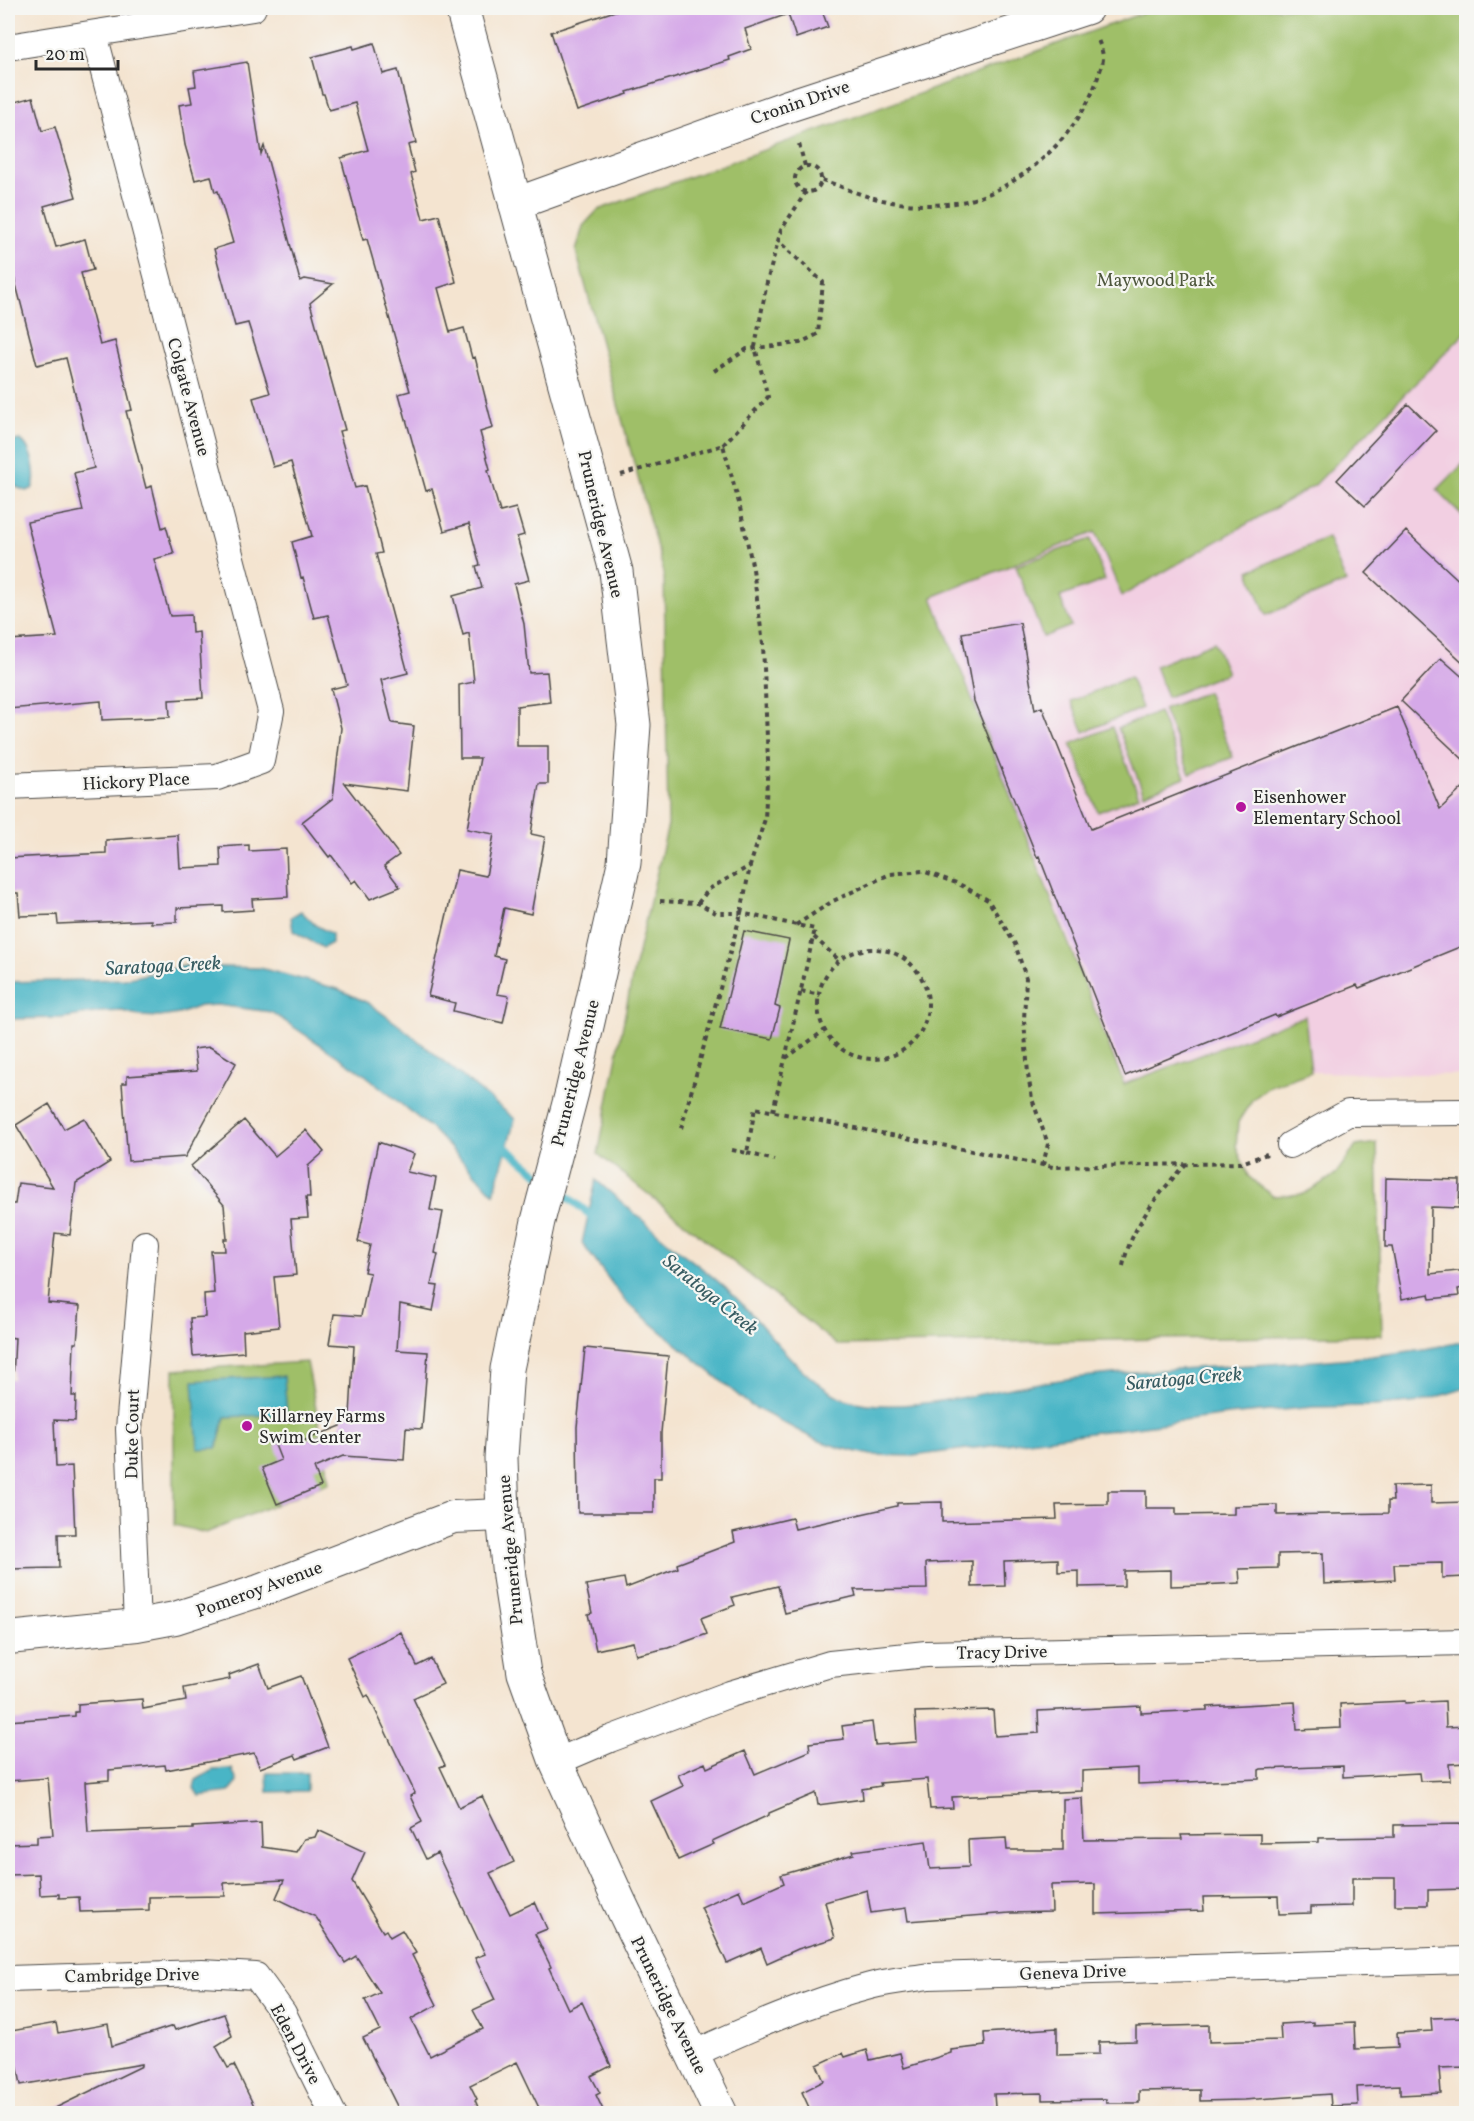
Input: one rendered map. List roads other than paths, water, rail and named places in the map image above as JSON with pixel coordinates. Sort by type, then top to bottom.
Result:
[{"type":"main road","name":"Pruneridge Avenue","points":[[462,8],[616,571],[634,725],[624,863],[538,1221],[507,1369],[501,1458],[509,1578],[524,1673],[556,1762],[619,1901],[722,2114]]},
{"type":"street","points":[[8,47],[253,8]]},
{"type":"street","name":"Cronin Drive","points":[[515,204],[785,107],[1087,8]]},
{"type":"street","name":"Colgate Avenue","points":[[94,34],[271,711],[261,761]]},
{"type":"street","name":"Hickory Place","points":[[8,786],[217,777],[261,761]]},
{"type":"street","points":[[1290,1145],[1348,1113],[1467,1112]]},
{"type":"street","name":"Duke Court","points":[[137,1625],[129,1428],[145,1244]]},
{"type":"street","name":"Pomeroy Avenue","points":[[8,1638],[137,1625],[176,1618],[213,1607],[453,1517],[503,1515]]},
{"type":"street","name":"Tracy Drive","points":[[556,1762],[730,1694],[830,1664],[926,1654],[1467,1642]]},
{"type":"street","name":"Geneva Drive","points":[[693,2054],[746,2029],[809,2006],[870,1986],[929,1976],[1467,1960]]},
{"type":"street","name":"Cambridge Drive","points":[[8,1979],[202,1973],[256,1976]]},
{"type":"street","name":"Eden Drive","points":[[256,1976],[283,2013],[333,2114]]},
{"type":"water","points":[[20,440],[28,448],[34,470],[34,484],[32,489],[26,491],[16,487],[13,481],[13,471],[8,471],[8,448],[14,441]]},
{"type":"water","points":[[301,911],[315,925],[332,934],[332,943],[323,948],[293,931],[291,917]]},
{"type":"water","points":[[185,966],[260,968],[338,989],[368,1003],[400,1026],[515,1119],[494,1194],[433,1130],[364,1074],[271,1012],[217,1005],[200,1006],[179,1014],[160,1017],[141,1016],[122,1011],[62,1018],[8,1019],[8,982],[124,979]]},
{"type":"water","points":[[596,1180],[713,1277],[807,1374],[836,1395],[854,1402],[875,1405],[924,1403],[1072,1378],[1128,1372],[1355,1358],[1466,1341],[1466,1388],[1421,1402],[1374,1406],[1314,1407],[1228,1415],[913,1456],[871,1455],[841,1448],[816,1440],[750,1405],[625,1301],[582,1243]]},
{"type":"water","points":[[284,1376],[287,1414],[225,1417],[217,1448],[198,1449],[193,1381]]},
{"type":"water","points":[[232,1769],[237,1782],[229,1792],[199,1796],[194,1788],[196,1780],[213,1770]]},
{"type":"water","points":[[267,1773],[307,1773],[307,1791],[268,1792]]},
{"type":"waterway","name":"Saratoga Creek","points":[[500,1143],[541,1176]]},
{"type":"waterway","name":"Saratoga Creek","points":[[554,1186],[598,1221]]},
{"type":"place","name":"Eisenhower Elementary School","points":[[1241,807]]},
{"type":"place","name":"Killarney Farms Swim Center","points":[[247,1426]]},
{"type":"park label","name":"Maywood Park","points":[[1156,280]]}]
